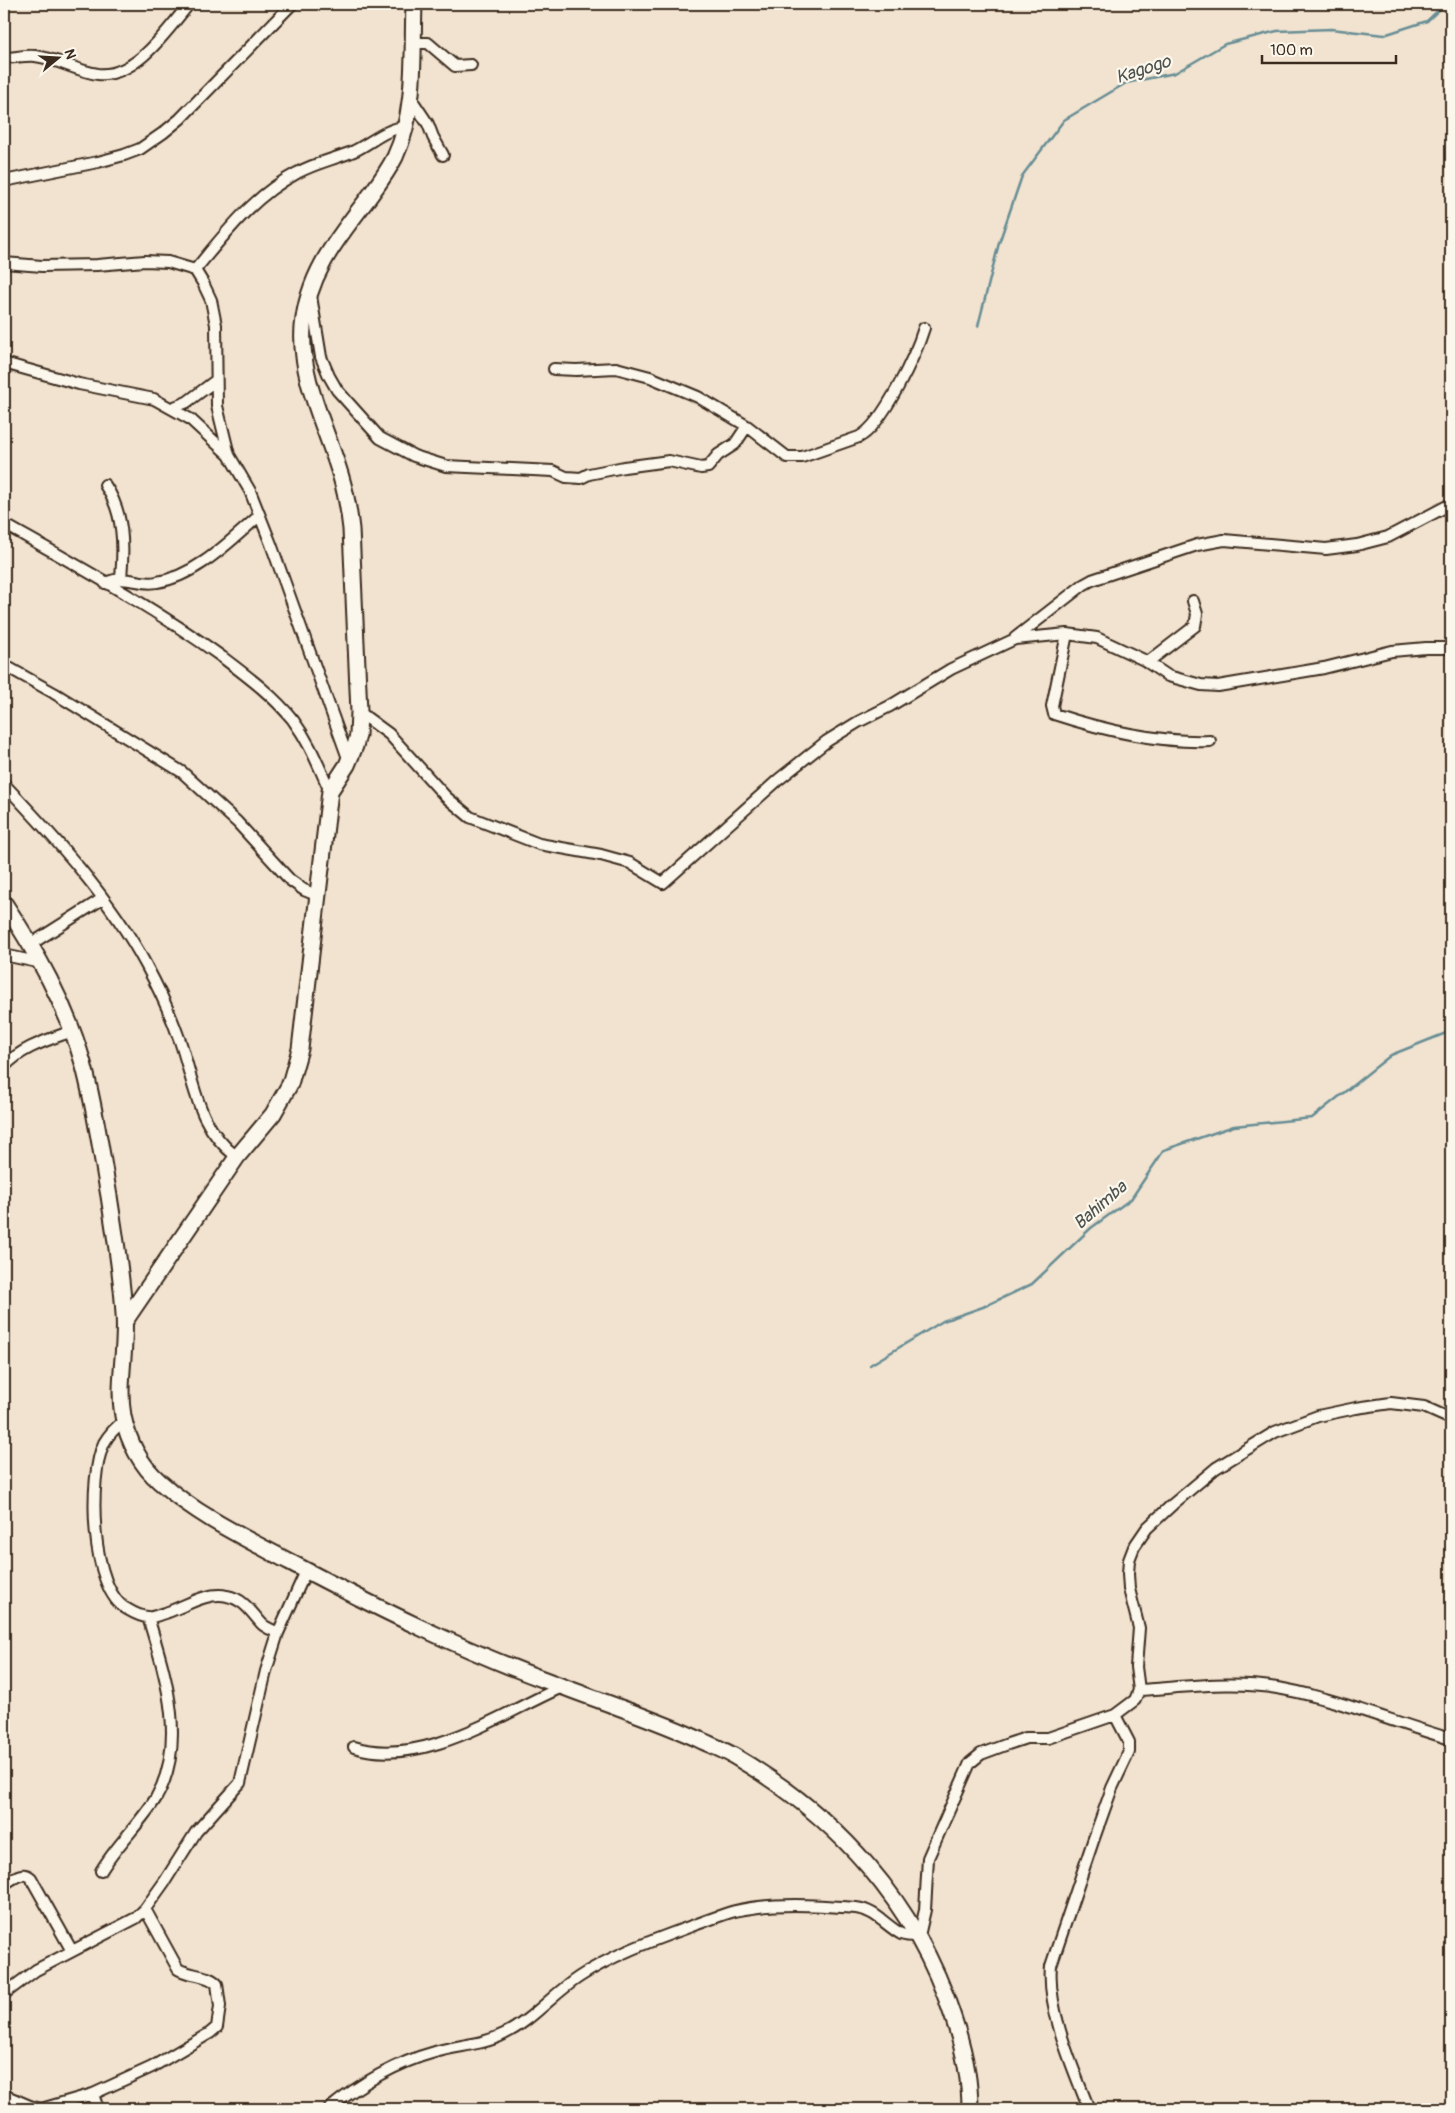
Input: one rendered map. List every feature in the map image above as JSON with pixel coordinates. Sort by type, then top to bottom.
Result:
[{"type":"highway","points":[[125,1321],[237,1157],[273,1114],[290,1084],[305,1024],[330,790],[349,761],[358,734],[359,712],[352,537],[348,502],[313,395],[304,350],[304,315],[310,290],[323,259],[387,171],[400,146],[406,127],[410,97],[414,4]]},
{"type":"highway","points":[[4,903],[42,963],[72,1031],[83,1063],[100,1144],[121,1276],[125,1321],[121,1393],[124,1421],[143,1464],[156,1479],[195,1509],[220,1525],[306,1571],[490,1660],[667,1725],[732,1755],[790,1794],[817,1816],[873,1871],[898,1903],[919,1936],[934,1964],[958,2031],[965,2066],[970,2109]]},
{"type":"street","points":[[4,58],[35,56],[97,74],[110,74],[136,63],[150,50],[189,4]]},
{"type":"street","points":[[4,181],[98,162],[140,149],[180,119],[292,4]]},
{"type":"street","points":[[412,43],[428,43],[455,66],[471,65]]},
{"type":"street","points":[[410,97],[428,124],[443,155]]},
{"type":"street","points":[[195,270],[241,215],[268,191],[296,173],[356,150],[391,130],[406,127]]},
{"type":"street","points":[[4,263],[42,266],[97,265],[145,261],[168,262],[195,270],[211,300],[216,325],[217,406],[229,455]]},
{"type":"street","points":[[310,290],[321,356],[337,390],[380,438],[414,456],[432,462],[446,466],[553,471],[566,477],[581,478],[589,474],[624,467],[669,461],[701,468],[708,467],[718,455],[735,444],[747,426]]},
{"type":"street","points":[[554,369],[616,368],[650,377],[698,397],[747,426],[787,457],[802,457],[863,435],[894,394],[915,354],[924,328]]},
{"type":"street","points":[[4,362],[79,384],[154,399],[190,419],[229,455],[247,484],[349,761]]},
{"type":"street","points":[[172,408],[187,402],[216,381]]},
{"type":"street","points":[[104,485],[116,506],[121,526],[123,541],[121,578]]},
{"type":"street","points":[[359,712],[389,734],[446,797],[470,817],[539,844],[601,854],[630,863],[664,883],[778,780],[827,741],[858,722],[890,706],[950,669],[1014,639],[1092,580],[1197,545],[1224,540],[1326,549],[1357,545],[1388,537],[1451,504]]},
{"type":"street","points":[[105,583],[121,578],[153,583],[180,576],[218,550],[259,516]]},
{"type":"street","points":[[4,524],[161,614],[247,676],[275,700],[293,720],[309,744],[330,790]]},
{"type":"street","points":[[1148,662],[1195,626],[1197,614],[1192,600]]},
{"type":"street","points":[[1014,639],[1067,634],[1097,638],[1148,662],[1168,676],[1202,685],[1218,686],[1324,668],[1392,651],[1451,648]]},
{"type":"street","points":[[1067,634],[1052,706],[1054,714],[1124,732],[1175,740],[1210,741]]},
{"type":"street","points":[[4,666],[54,694],[182,772],[237,822],[290,880],[304,890],[319,896]]},
{"type":"street","points":[[4,784],[55,839],[128,934],[155,982],[179,1039],[207,1125],[215,1137],[237,1157]]},
{"type":"street","points":[[31,944],[102,899]]},
{"type":"street","points":[[4,955],[42,963]]},
{"type":"street","points":[[4,1067],[11,1059],[34,1045],[72,1031]]},
{"type":"street","points":[[329,2109],[374,2078],[407,2062],[435,2052],[485,2042],[504,2035],[521,2024],[555,1994],[581,1976],[620,1954],[734,1911],[803,1904],[864,1909],[874,1914],[902,1935],[919,1936],[924,1920],[926,1878],[930,1852],[970,1763],[981,1754],[1026,1738],[1048,1738],[1115,1715],[1130,1705],[1139,1690],[1136,1667],[1138,1628],[1129,1589],[1128,1574],[1129,1560],[1134,1547],[1147,1528],[1216,1468],[1238,1453],[1275,1432],[1318,1416],[1391,1403],[1424,1407],[1451,1419]]},
{"type":"street","points":[[124,1421],[110,1434],[99,1459],[95,1499],[97,1549],[101,1568],[116,1598],[124,1608],[148,1617],[173,1610],[203,1598],[226,1595],[238,1599],[265,1627],[278,1633]]},
{"type":"street","points":[[4,1994],[36,1970],[125,1925],[145,1909],[196,1832],[240,1783],[266,1671],[278,1633],[306,1571]]},
{"type":"street","points":[[101,1871],[111,1855],[136,1827],[156,1797],[164,1782],[171,1756],[172,1726],[165,1672],[148,1617]]},
{"type":"street","points":[[1139,1690],[1206,1685],[1251,1685],[1284,1689],[1355,1708],[1451,1739]]},
{"type":"street","points":[[354,1747],[368,1751],[395,1753],[432,1746],[478,1727],[562,1687]]},
{"type":"street","points":[[1089,2109],[1061,2030],[1051,1993],[1050,1980],[1051,1966],[1093,1841],[1112,1788],[1129,1752],[1129,1742],[1115,1715]]},
{"type":"street","points":[[4,1884],[20,1874],[28,1875],[72,1951]]},
{"type":"street","points":[[4,2095],[22,2104],[41,2109],[92,2094],[152,2067],[210,2033],[218,2024],[220,2006],[217,1984],[210,1979],[178,1969],[145,1909]]},
{"type":"street","points":[[92,2094],[98,2109]]},
{"type":"waterway","name":"Kagogo","points":[[978,326],[999,243],[1022,176],[1064,120],[1126,83],[1175,73],[1225,44],[1277,31],[1331,29],[1384,35],[1427,21],[1445,4]]},
{"type":"waterway","name":"Bahimba","points":[[870,1365],[943,1321],[983,1307],[1032,1284],[1091,1228],[1131,1199],[1164,1150],[1234,1126],[1312,1118],[1391,1055],[1451,1031]]}]
